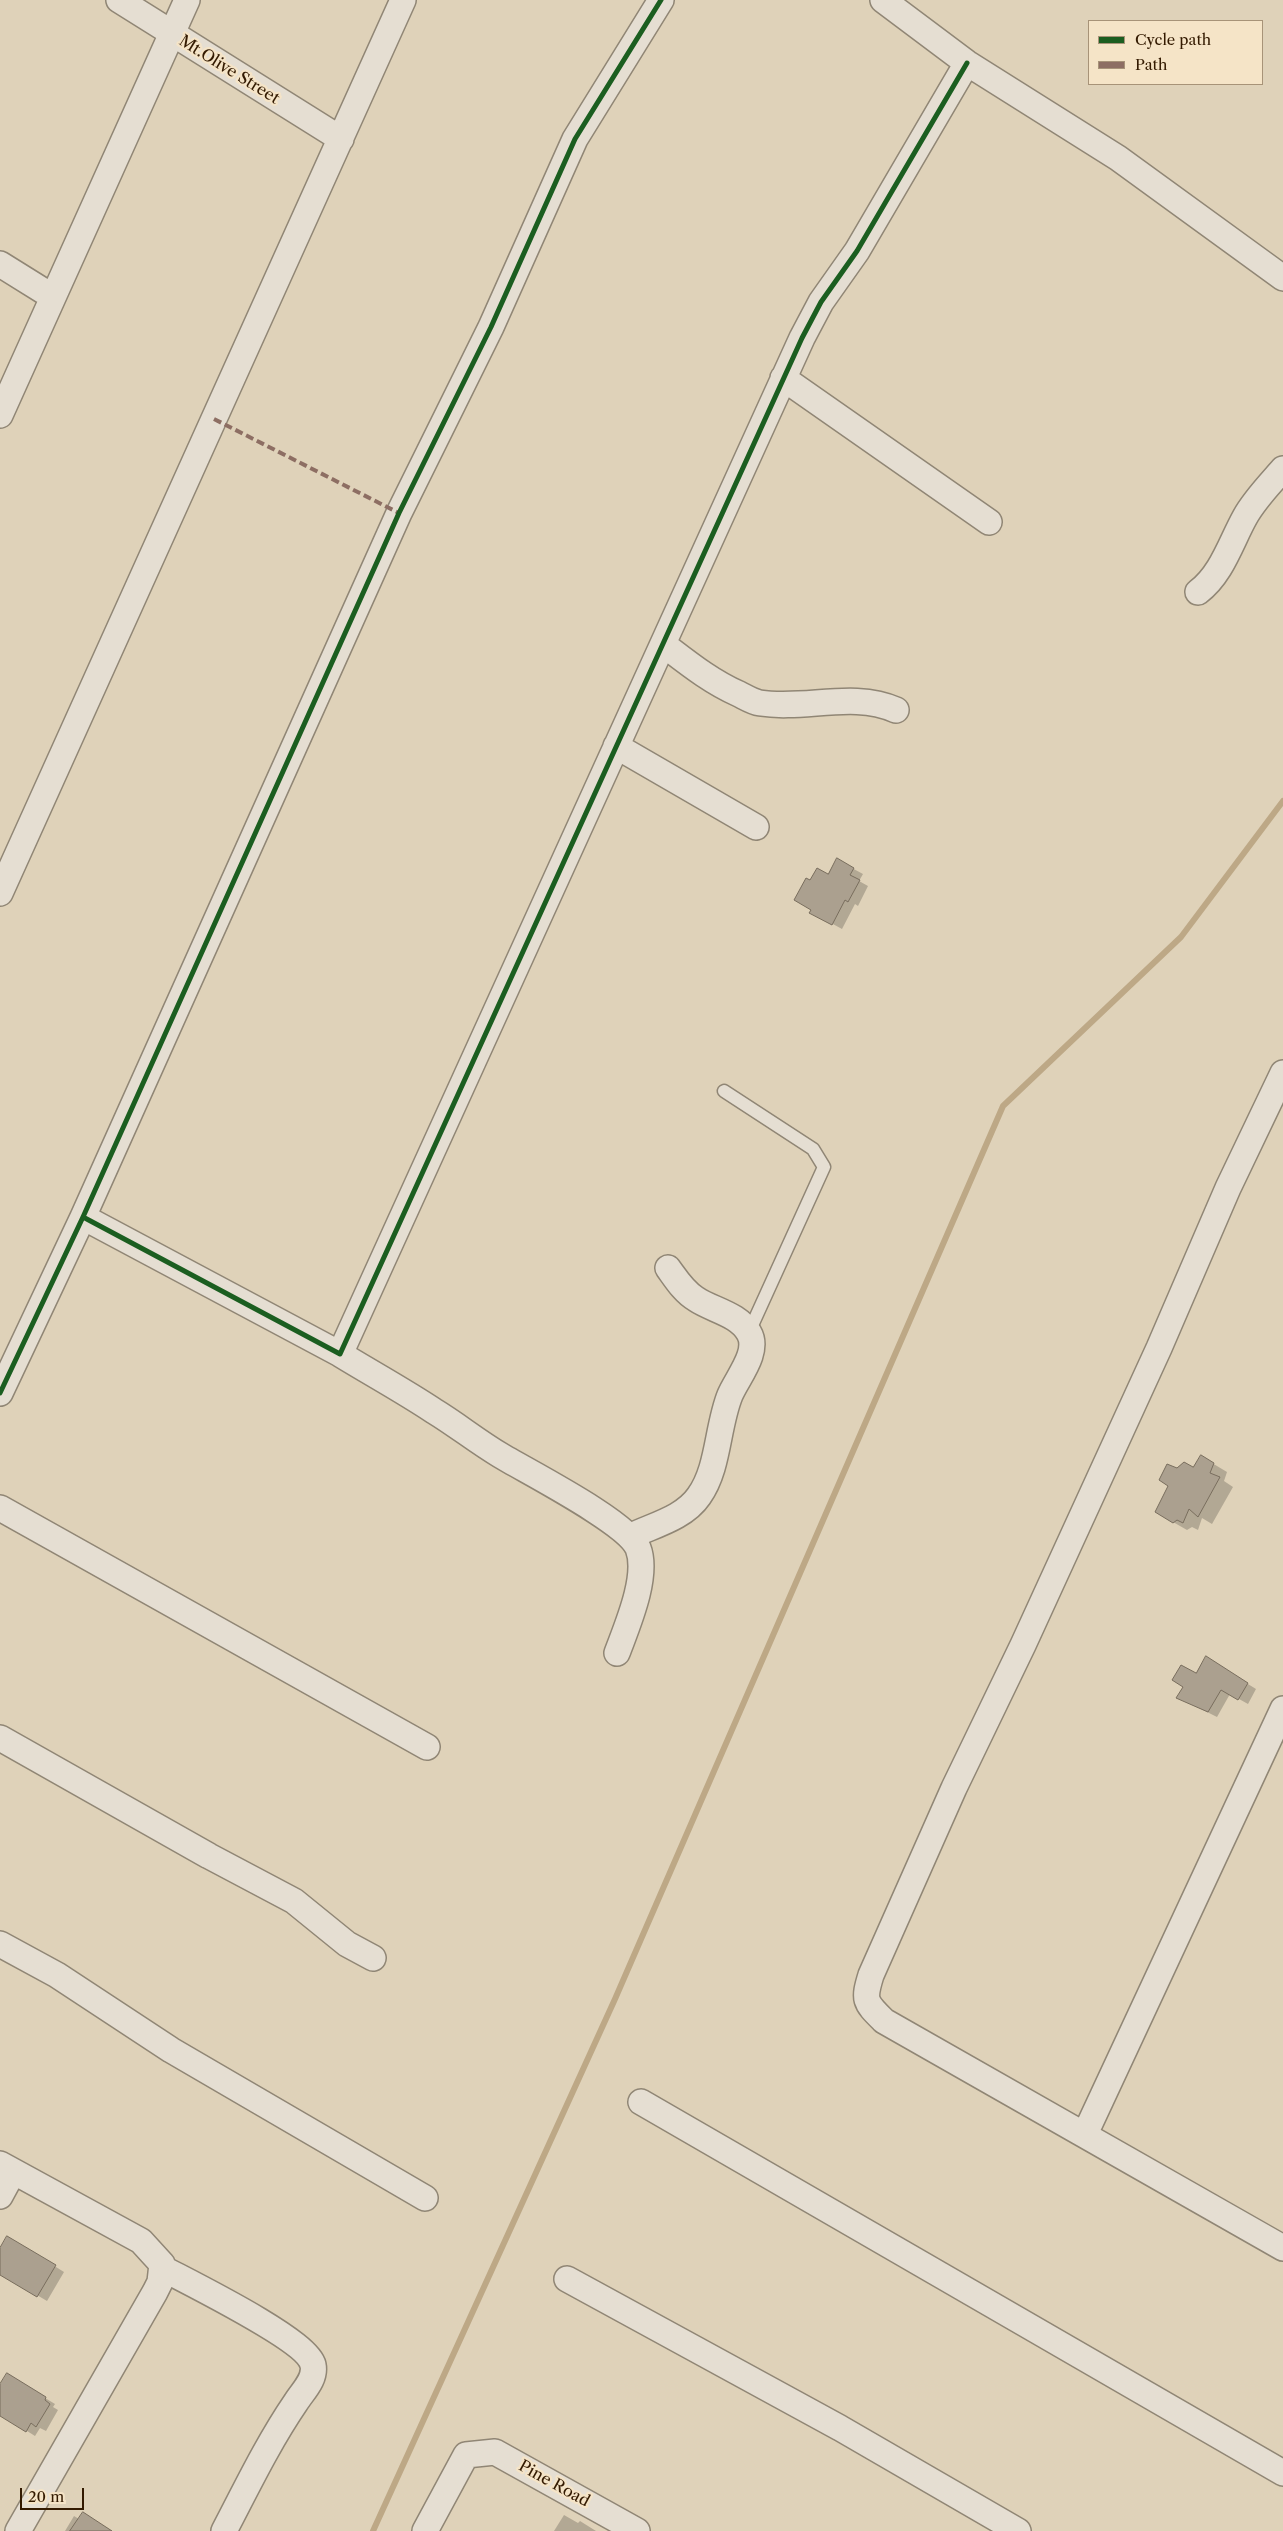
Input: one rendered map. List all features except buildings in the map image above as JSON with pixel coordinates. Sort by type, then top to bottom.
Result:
[{"type":"street","name":"Mt.Olive Street","points":[[119,0],[172,35],[341,139]]},
{"type":"street","points":[[0,415],[187,0]]},
{"type":"street","points":[[0,893],[404,0]]},
{"type":"street","points":[[0,1393],[83,1216],[399,513],[491,327],[575,139],[662,0]]},
{"type":"street","points":[[883,0],[967,63],[1118,158],[1283,278]]},
{"type":"street","points":[[340,1354],[783,378],[821,302],[857,251],[967,63]]},
{"type":"street","points":[[0,264],[53,297]]},
{"type":"street","points":[[783,378],[989,522]]},
{"type":"street","points":[[1198,592],[1207,585],[1217,571],[1236,539],[1244,518],[1259,496],[1283,468]]},
{"type":"street","points":[[663,644],[714,683],[758,703],[839,703],[862,700],[881,703],[896,710]]},
{"type":"street","points":[[616,746],[756,827]]},
{"type":"street","points":[[1283,1073],[1228,1188],[1159,1348],[1023,1645],[954,1788],[871,1975],[864,1995],[868,2006],[884,2021],[1283,2248]]},
{"type":"street","points":[[83,1216],[340,1354],[433,1410],[498,1454],[598,1513],[631,1536],[638,1548],[641,1565],[631,1616],[617,1654]]},
{"type":"street","points":[[631,1536],[685,1510],[702,1491],[711,1470],[725,1408],[751,1352],[753,1341],[749,1332],[740,1322],[694,1298],[668,1268]]},
{"type":"street","points":[[0,1508],[426,1747]]},
{"type":"street","points":[[1085,2134],[1283,1709]]},
{"type":"street","points":[[0,1738],[192,1847],[294,1901],[347,1944],[373,1958]]},
{"type":"street","points":[[0,1944],[56,1976],[171,2050],[425,2198]]},
{"type":"street","points":[[641,2102],[1283,2473]]},
{"type":"street","points":[[0,2196],[7,2168],[141,2241],[160,2259],[162,2268],[160,2282],[155,2292],[18,2531]]},
{"type":"street","points":[[162,2268],[253,2317],[305,2352],[313,2367],[311,2380],[279,2426],[224,2531]]},
{"type":"street","points":[[567,2279],[840,2428],[1018,2531]]},
{"type":"street","name":"Pine Road","points":[[425,2531],[466,2455],[495,2452],[637,2531]]},
{"type":"lane","points":[[724,1091],[813,1149],[824,1167],[749,1332]]},
{"type":"waterway","points":[[373,2531],[615,1999],[1003,1106],[1181,937],[1283,801]]},
{"type":"marked path","points":[[214,419],[399,513]]},
{"type":"cycle path","points":[[0,1393],[83,1217],[399,513],[491,327],[575,139],[661,0]]},
{"type":"cycle path","points":[[83,1217],[340,1354],[802,338],[821,302],[857,251],[967,63]]}]
